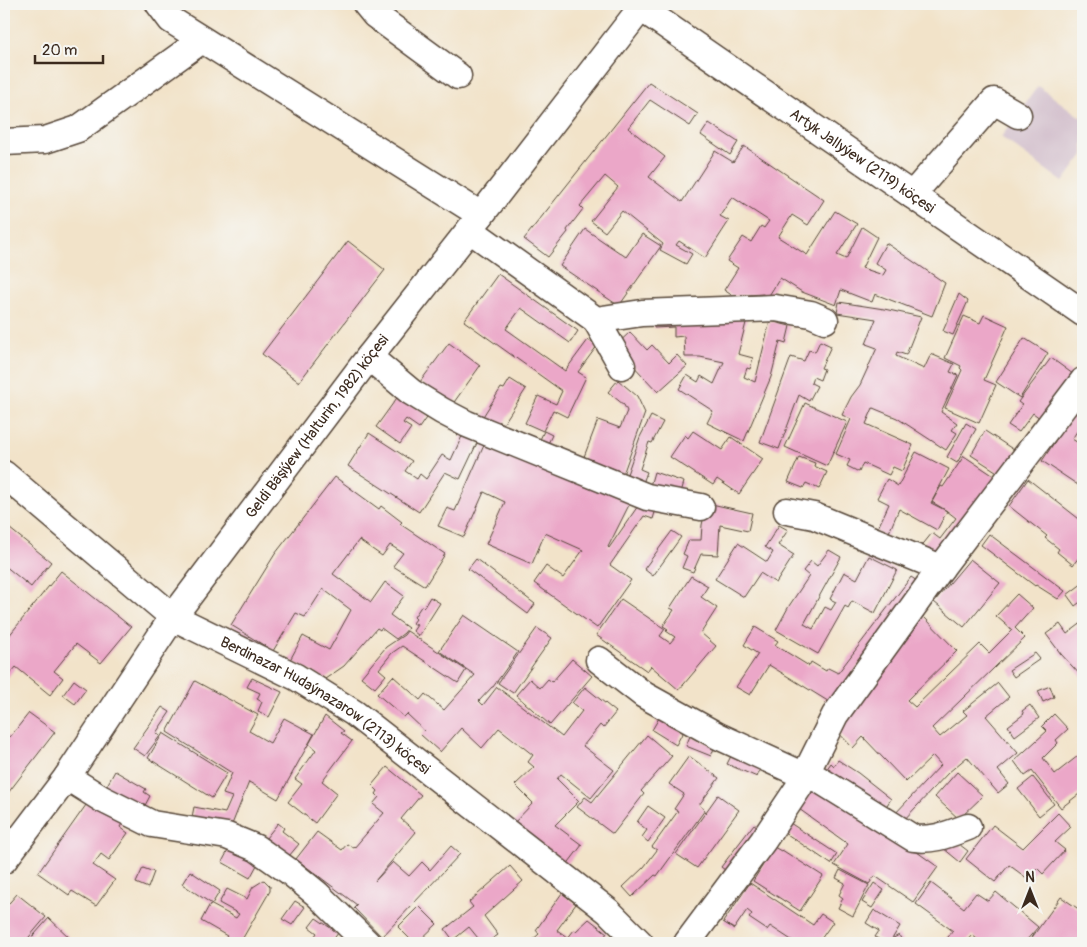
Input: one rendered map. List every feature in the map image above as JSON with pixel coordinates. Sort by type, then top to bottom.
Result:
[{"type":"street","points":[[159,4],[171,20],[476,223],[596,320],[622,366]]},
{"type":"street","points":[[366,4],[375,15],[458,76]]},
{"type":"street","name":"Artyk Jallyýew (2119) köçesi","points":[[642,6],[1083,313]]},
{"type":"street","name":"Geldi Bäşiýew (Halturin, 1982) köçesi","points":[[4,860],[67,778],[173,617],[369,357],[476,223],[642,6]]},
{"type":"street","points":[[4,142],[45,140],[78,129],[202,40]]},
{"type":"street","points":[[912,195],[994,101],[1018,115]]},
{"type":"street","points":[[596,320],[642,313],[775,308],[810,314],[826,320]]},
{"type":"street","points":[[369,357],[411,392],[467,424],[647,497],[700,507]]},
{"type":"street","points":[[687,943],[763,841],[805,776],[835,715],[940,568],[1083,381]]},
{"type":"street","name":"Berdinazar Hudaýnazarow (2113) köçesi","points":[[4,474],[173,617],[296,677],[354,712],[608,911],[640,943]]},
{"type":"street","points":[[787,511],[814,516],[940,568]]},
{"type":"street","points":[[599,660],[644,695],[718,736],[805,776],[818,779],[913,838],[927,840],[968,826]]},
{"type":"street","points":[[67,778],[102,799],[152,824],[227,836],[256,848],[317,894],[367,943]]},
{"type":"shaded area","points":[[1038,86],[1083,119],[1083,155],[1063,182],[1001,137]]},
{"type":"building","points":[[649,82],[698,114],[690,126],[650,100],[628,128],[665,157],[649,177],[682,202],[715,151],[733,162],[744,146],[824,200],[808,225],[792,215],[778,237],[807,255],[835,211],[857,224],[837,255],[846,259],[862,227],[877,237],[862,268],[883,275],[886,270],[875,263],[886,243],[945,283],[932,316],[875,294],[872,302],[841,290],[836,305],[802,292],[780,278],[768,297],[763,294],[733,296],[724,290],[738,268],[727,261],[743,237],[751,242],[761,226],[764,228],[769,221],[732,197],[720,216],[729,221],[705,258],[679,241],[676,245],[692,254],[686,264],[660,250],[663,244],[622,211],[605,232],[591,221],[618,187],[605,176],[580,206],[583,209],[548,257],[524,239]]},
{"type":"building","points":[[709,123],[738,142],[730,155],[701,135]]},
{"type":"building","points":[[585,229],[626,257],[642,234],[661,246],[619,306],[560,266]]},
{"type":"building","points":[[348,241],[385,270],[299,382],[262,354]]},
{"type":"building","points":[[498,274],[578,331],[570,343],[521,308],[506,329],[565,371],[588,340],[597,346],[578,372],[586,377],[567,417],[553,410],[543,431],[525,423],[538,396],[556,404],[562,391],[464,321]]},
{"type":"building","points":[[959,294],[968,301],[953,335],[943,331]]},
{"type":"building","points":[[839,302],[921,317],[906,355],[897,352],[896,356],[924,369],[931,354],[954,364],[950,372],[958,375],[941,412],[957,423],[952,430],[957,433],[946,450],[897,418],[873,408],[866,424],[913,445],[902,471],[893,467],[889,475],[863,463],[859,472],[847,466],[850,460],[836,454],[851,419],[842,415],[851,397],[860,385],[877,348],[866,344],[876,319],[837,313]]},
{"type":"building","points":[[984,315],[1008,326],[984,380],[996,385],[979,423],[945,408],[962,370],[961,366],[945,358],[964,316],[980,323]]},
{"type":"building","points":[[654,317],[747,319],[738,354],[753,358],[750,369],[747,368],[744,377],[755,382],[770,321],[790,326],[786,343],[780,341],[771,377],[744,441],[707,423],[713,411],[679,389],[687,375],[698,382],[701,376],[714,384],[724,362],[700,357],[685,357],[684,336],[674,337],[674,327],[654,328]]},
{"type":"building","points":[[630,332],[647,350],[652,345],[669,363],[677,355],[687,366],[658,392],[615,346]]},
{"type":"building","points":[[1024,338],[1048,353],[1020,398],[996,382]]},
{"type":"building","points":[[820,341],[831,346],[821,368],[824,369],[820,380],[813,377],[811,383],[817,386],[809,401],[799,395],[779,449],[760,442],[791,357],[804,361],[809,350],[815,352]]},
{"type":"building","points":[[449,343],[480,366],[452,405],[420,382]]},
{"type":"building","points":[[1051,358],[1077,377],[1044,421],[1033,413],[1019,432],[1008,425],[1022,405],[1018,402]]},
{"type":"building","points":[[510,379],[526,389],[500,429],[482,418],[501,388],[504,389]]},
{"type":"building","points":[[618,380],[637,396],[645,413],[622,477],[582,462],[598,420],[620,428],[627,411],[624,405],[608,392]]},
{"type":"building","points":[[399,395],[428,415],[419,428],[406,419],[403,423],[411,428],[400,444],[376,427]]},
{"type":"building","points":[[1083,399],[1083,422],[1072,439],[1083,446],[1083,477],[1078,485],[1042,461]]},
{"type":"building","points":[[805,403],[847,422],[827,466],[785,447]]},
{"type":"building","points":[[651,416],[663,422],[652,443],[649,442],[640,469],[647,472],[643,483],[626,477],[640,437]]},
{"type":"building","points":[[966,423],[976,429],[957,463],[947,457]]},
{"type":"building","points":[[544,431],[552,435],[545,450],[537,446]]},
{"type":"building","points":[[693,431],[722,450],[731,437],[763,459],[739,494],[717,479],[713,485],[670,457],[685,435],[688,438]]},
{"type":"building","points":[[985,431],[1017,452],[1002,475],[971,455]]},
{"type":"building","points":[[369,433],[412,461],[405,471],[417,479],[420,474],[426,479],[442,455],[451,460],[463,434],[478,441],[460,479],[445,472],[419,512],[348,466]]},
{"type":"building","points":[[485,443],[631,501],[609,548],[640,503],[656,509],[653,519],[644,516],[610,565],[631,580],[597,628],[534,583],[546,566],[563,578],[583,550],[545,533],[532,564],[486,544],[505,502],[484,492],[464,537],[438,526],[447,508],[455,511]]},
{"type":"building","points":[[916,452],[949,469],[931,503],[947,511],[937,530],[899,509],[887,537],[876,532],[889,504],[877,498],[887,479],[898,486]]},
{"type":"building","points":[[964,456],[997,478],[941,558],[920,548],[932,533],[940,539],[956,518],[932,502],[941,486],[943,487]]},
{"type":"building","points":[[799,457],[815,463],[814,466],[827,472],[819,489],[806,483],[803,488],[788,482]]},
{"type":"building","points":[[654,472],[684,482],[680,496],[650,486]]},
{"type":"building","points":[[335,477],[379,509],[381,506],[402,522],[400,524],[445,554],[425,586],[393,566],[403,553],[390,545],[382,556],[359,540],[333,574],[371,602],[385,582],[404,596],[390,615],[408,628],[396,639],[381,628],[380,630],[377,628],[344,666],[325,679],[290,660],[303,636],[329,650],[351,610],[323,589],[305,617],[296,613],[273,651],[231,625],[275,554]]},
{"type":"building","points":[[1028,479],[1083,522],[1083,552],[1073,565],[1057,552],[1059,549],[1045,538],[1047,536],[1009,506]]},
{"type":"building","points":[[707,503],[752,513],[748,531],[720,525],[718,555],[701,554],[693,572],[682,568],[687,556],[683,554],[689,540],[701,540]]},
{"type":"building","points":[[4,524],[51,562],[31,587],[4,565]]},
{"type":"building","points":[[779,525],[788,530],[778,545],[794,555],[776,583],[760,573],[744,597],[715,579],[738,543],[767,562],[773,552],[765,547]]},
{"type":"building","points":[[672,531],[681,537],[653,576],[644,569]]},
{"type":"building","points":[[989,534],[1065,591],[1058,599],[1035,586],[981,545]]},
{"type":"building","points":[[829,550],[841,557],[804,624],[813,629],[825,607],[831,610],[836,602],[830,599],[844,572],[857,579],[869,556],[897,570],[875,613],[852,601],[848,608],[845,606],[818,654],[776,630],[809,576],[803,571],[811,561],[817,566]]},
{"type":"building","points":[[476,559],[535,604],[528,614],[468,569]]},
{"type":"building","points":[[970,559],[1000,583],[964,627],[934,602]]},
{"type":"building","points":[[61,571],[131,627],[101,663],[76,644],[54,671],[63,678],[50,695],[16,667],[4,682],[4,633],[8,637]]},
{"type":"building","points":[[691,576],[708,586],[701,597],[717,608],[701,633],[716,646],[679,690],[651,666],[647,671],[596,635],[621,599],[665,629],[660,636],[670,643],[675,637],[666,631],[668,629],[663,626],[674,610],[670,608]]},
{"type":"building","points":[[911,577],[920,583],[831,703],[769,665],[750,695],[736,687],[758,654],[744,645],[755,627],[778,641],[775,645],[809,666],[811,662],[826,671],[828,668],[838,673]]},
{"type":"building","points":[[1083,583],[1083,600],[1075,606],[1067,595]]},
{"type":"building","points":[[1017,594],[1033,608],[1015,628],[1025,638],[932,728],[940,737],[967,715],[963,711],[998,683],[1009,697],[986,716],[1018,753],[998,770],[1009,784],[998,793],[967,757],[948,773],[901,823],[893,816],[941,765],[933,756],[906,782],[863,737],[853,748],[834,728],[923,616],[957,651],[907,700],[915,707],[980,644],[989,653],[1012,630],[996,616]]},
{"type":"building","points":[[430,597],[440,603],[419,636],[413,631],[417,625],[413,623],[416,619],[414,617],[422,605],[424,607]]},
{"type":"building","points":[[464,615],[518,652],[493,687],[479,701],[483,705],[497,687],[562,737],[582,711],[572,703],[585,687],[616,712],[603,728],[600,725],[583,746],[614,770],[591,798],[561,774],[557,779],[579,801],[555,825],[582,845],[566,866],[512,825],[533,803],[515,785],[534,767],[528,762],[533,755],[499,728],[482,748],[461,728],[440,752],[421,735],[425,731],[407,714],[404,717],[377,694],[393,676],[420,700],[425,694],[444,710],[475,675],[439,651]]},
{"type":"building","points":[[1083,622],[1083,678],[1046,634],[1060,624],[1067,634]]},
{"type":"building","points":[[537,628],[552,638],[513,693],[498,683]]},
{"type":"building","points":[[407,631],[466,670],[458,683],[402,646],[392,653],[379,669],[386,675],[375,688],[361,677],[386,647]]},
{"type":"building","points":[[1035,653],[1040,659],[1014,677],[1009,670]]},
{"type":"building","points":[[572,659],[592,676],[550,725],[516,695],[530,679],[540,688],[548,679],[552,682]]},
{"type":"building","points":[[252,678],[282,692],[269,717],[258,711],[262,702],[257,699],[260,693],[247,687]]},
{"type":"building","points":[[74,680],[86,689],[75,704],[63,695]]},
{"type":"building","points":[[195,681],[258,715],[249,731],[270,743],[284,718],[314,734],[278,799],[249,782],[231,827],[192,817],[194,807],[225,813],[232,797],[223,794],[232,773],[167,732]]},
{"type":"building","points":[[1050,686],[1054,697],[1043,702],[1038,691]]},
{"type":"building","points":[[1030,705],[1039,718],[1015,736],[1008,726],[1024,714],[1022,711]]},
{"type":"building","points":[[162,707],[170,712],[156,733],[160,736],[145,756],[133,748]]},
{"type":"building","points":[[29,713],[55,732],[8,793],[4,790],[4,733],[10,737]]},
{"type":"building","points":[[1054,714],[1068,729],[1056,740],[1058,743],[1043,758],[1055,774],[1083,752],[1083,791],[1061,808],[1032,771],[1025,776],[1014,761],[1047,731],[1042,726]]},
{"type":"building","points":[[325,716],[344,731],[341,733],[352,741],[322,781],[337,793],[315,823],[288,802],[302,784],[295,779],[316,750],[309,744]]},
{"type":"building","points":[[659,718],[683,732],[676,745],[652,730]]},
{"type":"building","points":[[163,733],[227,773],[212,798],[148,758]]},
{"type":"building","points":[[647,735],[672,756],[641,791],[644,794],[613,834],[577,807],[585,797],[592,802]]},
{"type":"building","points":[[690,736],[715,746],[711,756],[686,746]]},
{"type":"building","points":[[732,754],[761,767],[757,777],[727,764]]},
{"type":"building","points":[[689,756],[719,778],[699,805],[705,810],[657,876],[655,875],[632,897],[623,887],[644,867],[657,850],[652,847],[678,811],[674,809],[684,794],[669,784]]},
{"type":"building","points":[[838,760],[891,799],[883,811],[824,773],[831,763],[834,766]]},
{"type":"building","points":[[387,767],[421,795],[401,819],[416,832],[375,881],[393,862],[409,876],[422,862],[430,870],[451,846],[460,854],[382,937],[354,908],[357,905],[296,859],[317,832],[342,850],[347,844],[354,848],[384,813],[373,804],[379,797],[376,794],[378,791],[372,785]]},
{"type":"building","points":[[115,771],[146,789],[144,792],[150,796],[142,811],[105,789]]},
{"type":"building","points":[[957,772],[983,796],[959,819],[935,797]]},
{"type":"building","points":[[1033,777],[1054,804],[1039,816],[1018,789]]},
{"type":"building","points":[[819,782],[938,867],[913,902],[875,876],[869,884],[834,865],[848,844],[799,809]]},
{"type":"building","points":[[718,795],[739,810],[697,868],[676,854]]},
{"type":"building","points":[[91,798],[126,817],[120,827],[128,833],[109,860],[101,854],[93,865],[115,880],[96,906],[72,891],[69,895],[38,873]]},
{"type":"building","points":[[648,806],[665,818],[648,842],[642,837],[647,830],[637,822]]},
{"type":"building","points":[[1058,813],[1071,827],[1055,842],[1065,850],[1043,874],[1037,868],[1028,879],[1009,865],[995,882],[966,859],[993,825],[1023,848]]},
{"type":"building","points":[[278,823],[284,828],[282,831],[299,844],[289,856],[266,838]]},
{"type":"building","points":[[790,823],[837,854],[831,864],[784,832]]},
{"type":"building","points":[[754,824],[762,830],[729,873],[721,867]]},
{"type":"building","points":[[951,838],[968,851],[960,862],[943,848]]},
{"type":"building","points":[[231,845],[247,855],[257,865],[250,878],[222,862]]},
{"type":"building","points":[[774,847],[823,876],[800,911],[753,881]]},
{"type":"building","points":[[510,866],[523,881],[484,916],[498,935],[486,943],[482,943],[469,927],[453,940],[445,929],[473,907],[469,902]]},
{"type":"building","points":[[143,868],[154,872],[148,888],[136,883]]},
{"type":"building","points":[[840,870],[869,885],[853,916],[838,908],[843,898],[839,895],[845,883],[836,878]]},
{"type":"building","points":[[190,871],[220,891],[212,904],[182,884]]},
{"type":"building","points":[[264,880],[270,886],[270,891],[240,943],[228,943],[230,941],[225,939],[227,936],[201,921],[210,904],[236,918],[239,914],[219,903],[227,889],[247,899],[253,887]]},
{"type":"building","points":[[750,883],[813,925],[821,914],[833,922],[821,939],[824,941],[823,943],[796,943],[770,926],[767,930],[749,918],[752,914],[747,910],[734,929],[723,922]]},
{"type":"building","points":[[874,883],[884,890],[872,908],[862,902]]},
{"type":"building","points":[[931,883],[964,908],[976,893],[988,901],[996,892],[1038,927],[1024,943],[982,943],[972,935],[965,943],[943,943],[953,931],[916,904]]},
{"type":"building","points":[[562,893],[576,904],[557,930],[567,937],[562,943],[529,943],[539,934],[536,930]]},
{"type":"building","points":[[17,894],[46,917],[24,943],[4,943],[4,909]]},
{"type":"building","points":[[1061,897],[1083,912],[1083,943],[1028,943]]},
{"type":"building","points":[[295,901],[305,907],[292,925],[282,919]]},
{"type":"building","points":[[419,906],[437,924],[417,943],[414,943],[398,927]]},
{"type":"building","points":[[874,910],[900,926],[892,939],[899,935],[903,943],[885,943],[875,937],[879,931],[866,923]]},
{"type":"building","points":[[49,918],[71,939],[67,943],[27,943]]},
{"type":"building","points":[[316,918],[338,933],[331,943],[310,943],[317,933],[309,927]]},
{"type":"building","points":[[589,919],[607,933],[600,943],[564,943],[574,930],[576,931]]}]
